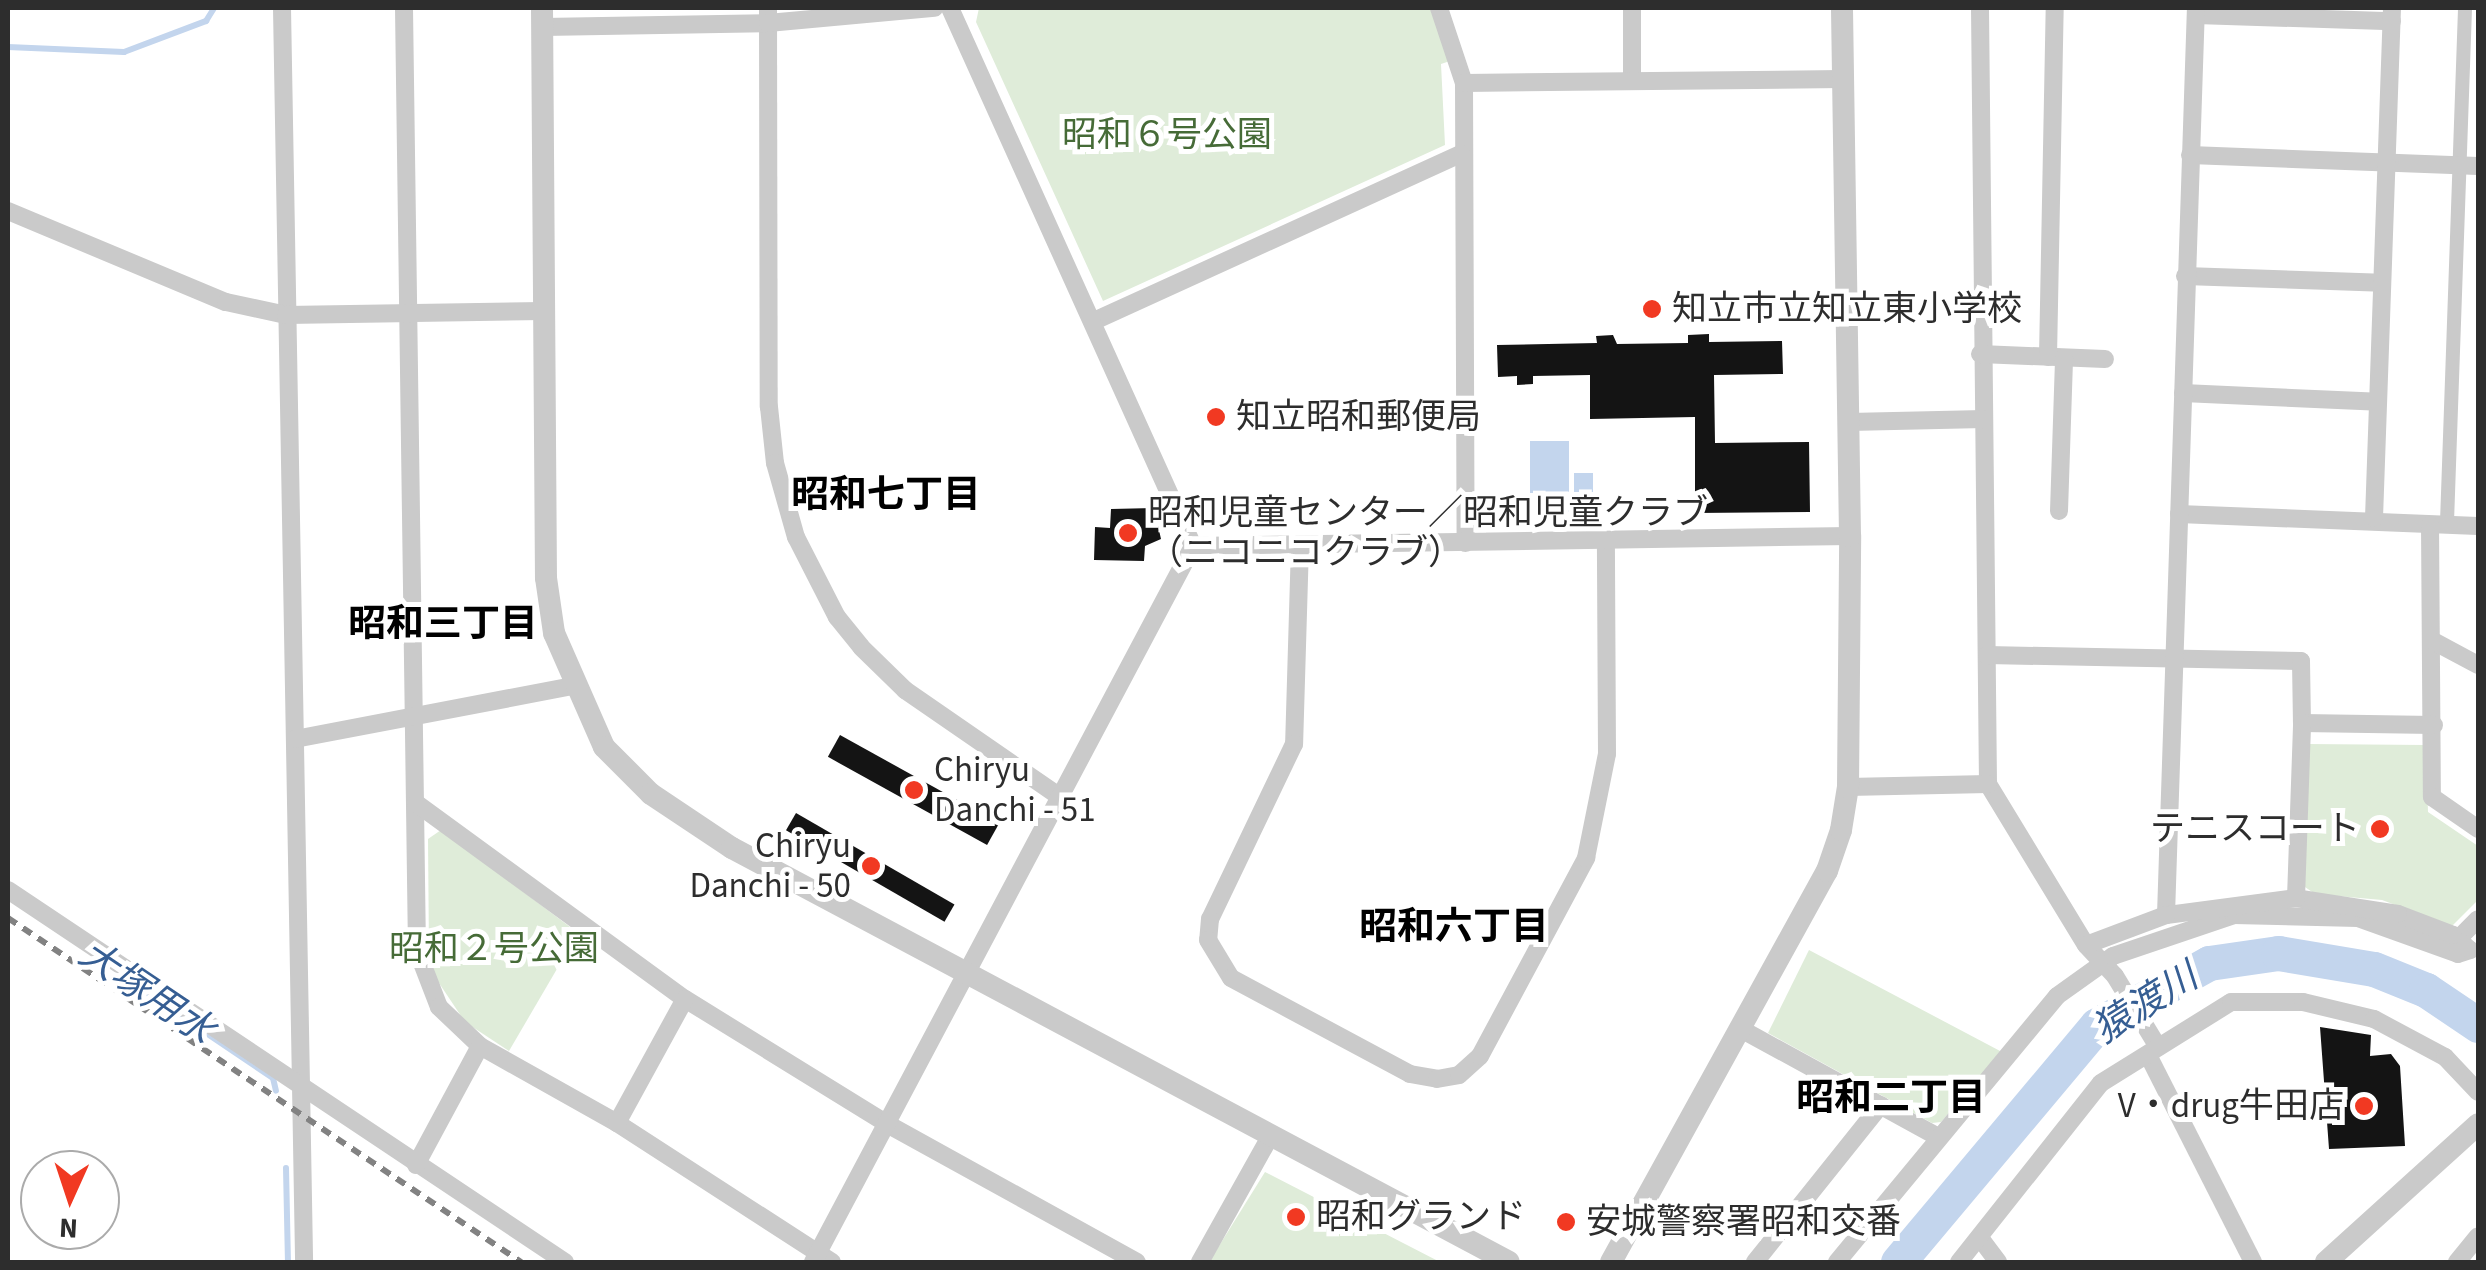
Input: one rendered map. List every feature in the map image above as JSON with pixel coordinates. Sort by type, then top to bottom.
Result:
[{"type":"street","points":[[282,8],[297,1086],[304,1262]]},
{"type":"street","points":[[404,8],[417,950],[439,1008],[480,1046],[617,1123],[821,1260],[965,974],[1063,799],[1193,546]]},
{"type":"street","points":[[934,8],[543,18],[546,578],[554,633],[574,686],[604,747],[651,794],[732,848],[1509,1262]]},
{"type":"street","points":[[950,8],[1193,546]]},
{"type":"street","points":[[1439,8],[1464,83],[1461,154],[1466,542]]},
{"type":"street","points":[[1632,8],[1632,79]]},
{"type":"street","points":[[1611,1262],[1827,871],[1848,787],[1850,536],[1842,8]]},
{"type":"street","points":[[1980,8],[1980,354],[1988,784],[2086,945],[2108,969],[2153,1051],[2253,1262]]},
{"type":"street","points":[[2054,8],[2058,511]]},
{"type":"street","points":[[2464,8],[2469,165],[2438,524],[2432,797],[2478,830]]},
{"type":"street","points":[[2166,915],[2196,11],[2392,14],[2374,518]]},
{"type":"street","points":[[768,15],[770,407],[775,464],[796,537],[837,617],[905,690],[1063,799]]},
{"type":"street","points":[[1464,83],[1842,79]]},
{"type":"street","points":[[1094,321],[1461,154]]},
{"type":"street","points":[[2190,155],[2469,165]]},
{"type":"street","points":[[8,211],[226,302],[286,315],[543,311]]},
{"type":"street","points":[[2185,276],[2381,283]]},
{"type":"street","points":[[1980,354],[2105,359]]},
{"type":"street","points":[[2183,393],[2378,402]]},
{"type":"street","points":[[1849,422],[1984,418]]},
{"type":"street","points":[[2179,514],[2374,518],[2478,526]]},
{"type":"street","points":[[1193,546],[1850,536]]},
{"type":"street","points":[[1300,545],[1294,744],[1210,919],[1208,940],[1231,978],[1410,1074],[1437,1079],[1459,1074],[1480,1056],[1586,858],[1608,754],[1606,541]]},
{"type":"street","points":[[2435,642],[2478,665]]},
{"type":"street","points":[[1988,654],[2301,661],[2296,898]]},
{"type":"street","points":[[295,739],[574,686]]},
{"type":"street","points":[[2302,723],[2434,725]]},
{"type":"street","points":[[1848,787],[1988,784]]},
{"type":"street","points":[[416,802],[685,999],[889,1124],[1137,1262]]},
{"type":"street","points":[[8,890],[566,1262]]},
{"type":"street","points":[[2086,945],[2166,915],[2296,898],[2398,914],[2469,948]]},
{"type":"street","points":[[1837,1262],[2058,996],[2108,969],[2144,942],[2234,915],[2358,918],[2458,954],[2469,948],[2478,919]]},
{"type":"street","points":[[617,1123],[685,999]]},
{"type":"street","points":[[1959,1262],[2101,1083],[2232,1002],[2303,1002],[2405,1032],[2445,1057],[2478,1092]]},
{"type":"street","points":[[1739,1028],[1938,1137]]},
{"type":"street","points":[[416,1165],[480,1046]]},
{"type":"street","points":[[1755,1262],[1881,1106]]},
{"type":"street","points":[[2326,1262],[2478,1124]]},
{"type":"street","points":[[1200,1262],[1270,1137]]},
{"type":"street","points":[[2457,1262],[2478,1236]]},
{"type":"street","points":[[1980,1238],[1998,1262]]},
{"type":"green space","name":"昭和６号公園","points":[[979,8],[1430,8],[1453,60],[1441,64],[1445,145],[1103,301],[976,22]]},
{"type":"green space","name":"テニスコート","points":[[2307,744],[2426,745],[2428,812],[2478,846],[2478,900],[2452,926],[2382,900],[2315,894],[2305,887]]},
{"type":"green space","name":"昭和２号公園","points":[[441,830],[578,933],[509,1051],[465,1022],[437,980],[429,954],[428,839]]},
{"type":"green space","points":[[1809,950],[2002,1052],[1941,1122],[1932,1123],[1768,1033]]},
{"type":"green space","name":"昭和グランド","points":[[1265,1172],[1440,1262],[1209,1262]]},
{"type":"water","points":[[1530,441],[1569,441],[1569,512],[1530,512]]},
{"type":"water","points":[[1574,473],[1593,473],[1593,512],[1574,512]]},
{"type":"building","points":[[1709,334],[1709,342],[1782,341],[1783,374],[1714,375],[1715,443],[1809,442],[1810,512],[1695,513],[1695,417],[1590,419],[1590,375],[1533,376],[1533,384],[1517,385],[1517,376],[1498,377],[1497,345],[1597,343],[1596,336],[1613,335],[1617,344],[1688,343],[1688,335]]},
{"type":"building","name":"昭和児童センター／昭和児童クラブ （ニコニコクラブ）","points":[[1154,508],[1161,539],[1145,546],[1144,561],[1094,560],[1095,527],[1110,528],[1111,509]]},
{"type":"building","name":"Chiryu Danchi - 51","points":[[840,735],[999,823],[987,845],[828,757]]},
{"type":"building","name":"Chiryu Danchi - 50","points":[[796,813],[954,904],[944,922],[786,830]]},
{"type":"building","name":"V・drug牛田店","points":[[2320,1027],[2371,1035],[2370,1056],[2391,1054],[2400,1066],[2405,1146],[2329,1149]]},
{"type":"waterway","points":[[8,47],[124,52],[206,21],[214,8]]},
{"type":"waterway","name":"猿渡川","points":[[1898,1262],[2097,1025],[2209,963],[2278,953],[2374,969],[2426,990],[2478,1025]]},
{"type":"waterway","name":"大塚用水","points":[[129,981],[273,1078],[276,1091]]},
{"type":"waterway","name":"大塚用水","points":[[286,1168],[288,1261]]},
{"type":"railway","points":[[8,918],[521,1262]]},
{"type":"place","name":"知立市立知立東小学校","points":[[1652,309]]},
{"type":"place","name":"知立昭和郵便局","points":[[1216,417]]},
{"type":"place","name":"昭和児童センター／昭和児童クラブ （ニコニコクラブ）","points":[[1128,533]]},
{"type":"place","name":"Chiryu Danchi - 51","points":[[914,790]]},
{"type":"place","name":"テニスコート","points":[[2380,829]]},
{"type":"place","name":"Chiryu Danchi - 50","points":[[871,866]]},
{"type":"place","name":"V・drug牛田店","points":[[2364,1106]]},
{"type":"place","name":"昭和グランド","points":[[1296,1217]]},
{"type":"place","name":"安城警察署昭和交番","points":[[1566,1222]]},
{"type":"district","name":"昭和七丁目","points":[[886,496]]},
{"type":"district","name":"昭和三丁目","points":[[443,625]]},
{"type":"district","name":"昭和六丁目","points":[[1454,928]]},
{"type":"district","name":"昭和二丁目","points":[[1891,1099]]}]
